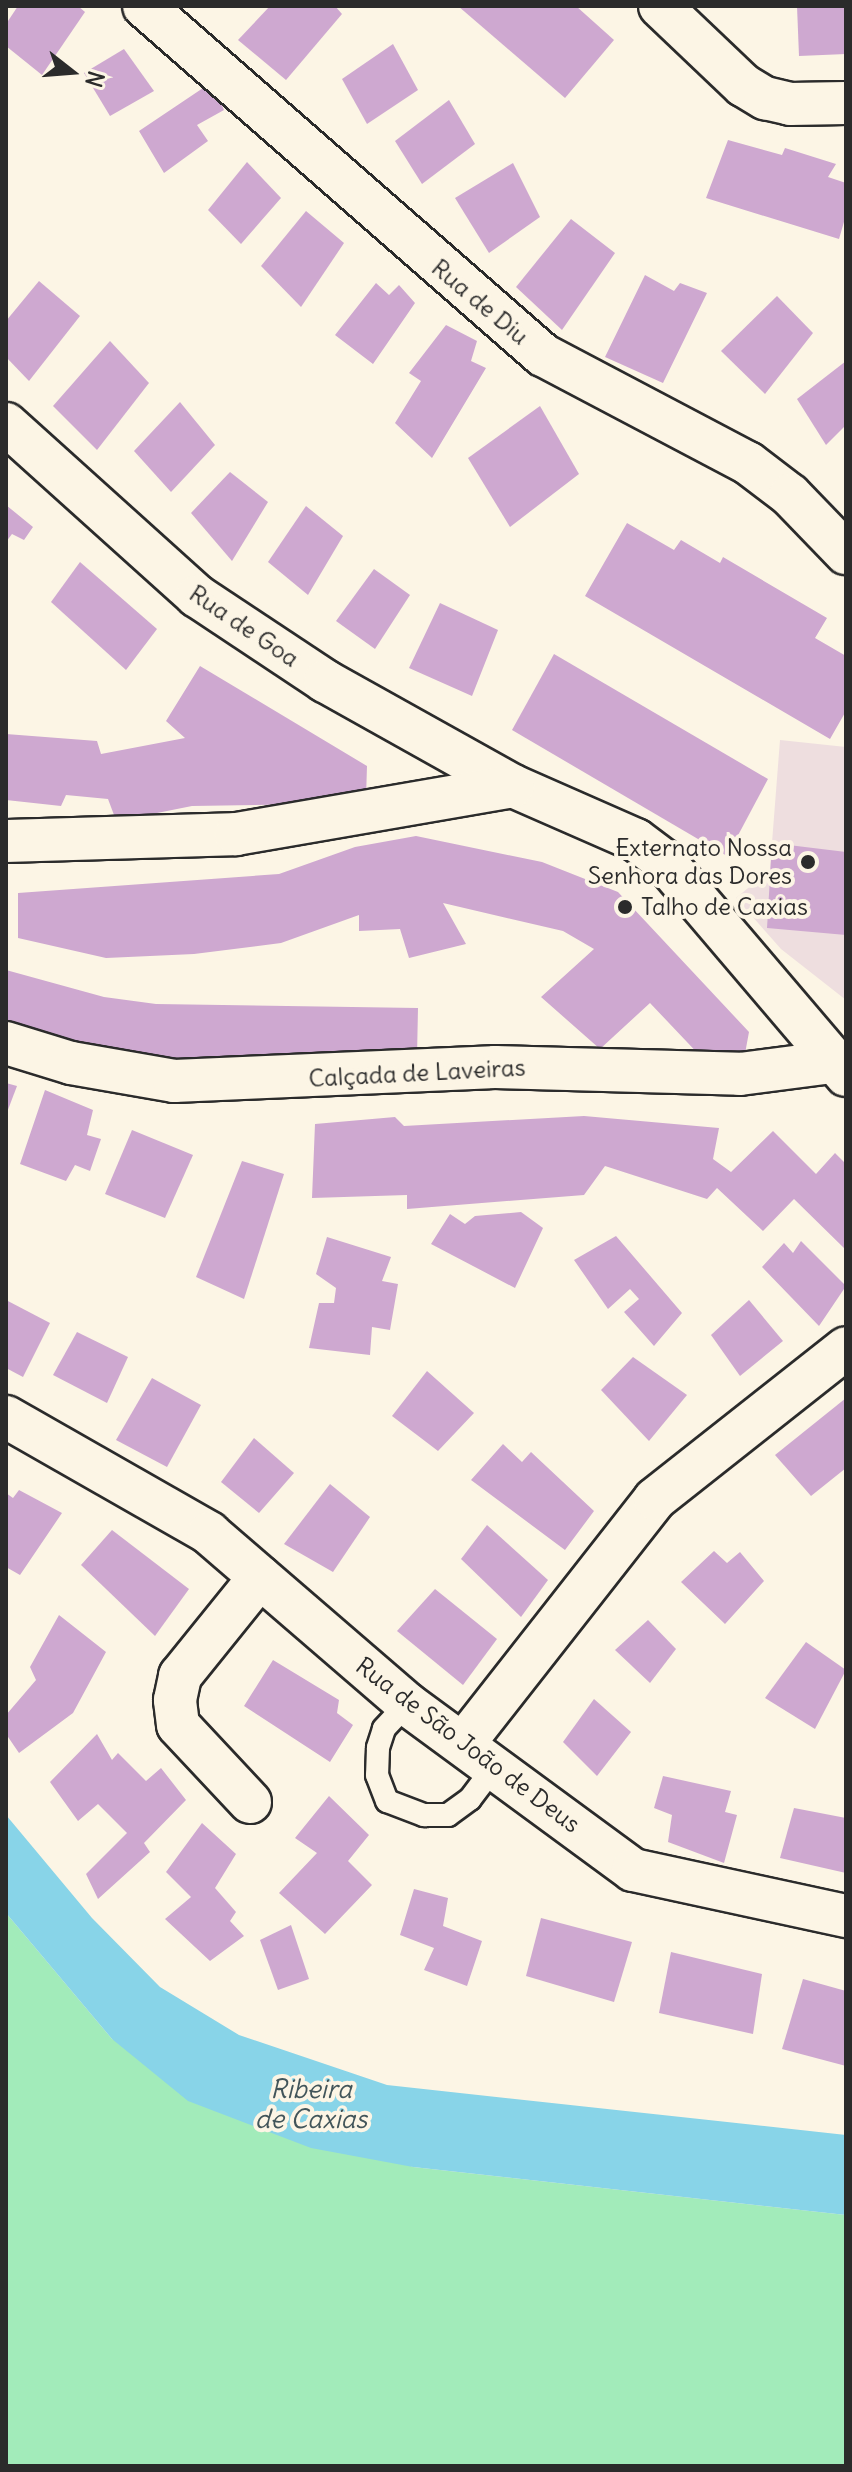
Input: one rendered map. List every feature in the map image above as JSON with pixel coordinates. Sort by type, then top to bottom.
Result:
[{"type":"street","name":"Rua de Diu","points":[[144,6],[543,355],[748,463],[790,495],[846,553]]},
{"type":"street","points":[[660,6],[743,85],[765,98],[790,104],[846,103]]},
{"type":"street","name":"Rua de Goa","points":[[6,424],[197,596],[325,681],[513,786],[584,814],[664,861],[766,974],[839,1068]]},
{"type":"street","points":[[6,841],[236,834],[513,786]]},
{"type":"street","name":"Calçada de Laveiras","points":[[6,1043],[71,1063],[174,1081],[495,1067],[740,1074],[839,1068]]},
{"type":"street","points":[[478,1756],[655,1499],[846,1348]]},
{"type":"street","name":"Rua de São João de Deus","points":[[6,1417],[209,1533],[407,1704],[633,1870],[846,1916]]},
{"type":"street","points":[[250,1802],[178,1725],[175,1700],[180,1676],[260,1577]]},
{"type":"lane","points":[[407,1704],[384,1729],[378,1748],[377,1775],[387,1801],[424,1815],[448,1815],[470,1799],[478,1756]]},
{"type":"shaded area","name":"Externato Nossa Senhora das Dores","points":[[780,740],[846,747],[846,1000],[781,949],[736,898],[753,884],[769,881]]},
{"type":"green space","points":[[6,1913],[112,2039],[413,2167],[846,2215],[846,2466],[6,2466]]},
{"type":"water","name":"Ribeira de Caxias","points":[[6,1815],[92,1918],[160,1987],[239,2035],[387,2085],[846,2135],[846,2215],[413,2167],[311,2148],[188,2101],[112,2039],[6,1913]]},
{"type":"building","points":[[18,6],[78,6],[85,12],[42,75],[6,46],[6,24]]},
{"type":"building","points":[[270,6],[335,6],[342,14],[286,80],[238,40]]},
{"type":"building","points":[[458,6],[576,6],[614,40],[565,98]]},
{"type":"building","points":[[797,6],[846,6],[846,54],[799,56]]},
{"type":"building","points":[[393,44],[418,90],[367,124],[342,79]]},
{"type":"building","points":[[124,49],[154,91],[110,116],[84,73]]},
{"type":"building","points":[[212,82],[224,110],[197,125],[208,141],[164,173],[139,131]]},
{"type":"building","points":[[449,100],[475,144],[422,184],[395,141]]},
{"type":"building","points":[[728,140],[782,155],[785,148],[836,164],[828,177],[846,183],[846,215],[839,239],[706,198]]},
{"type":"building","points":[[247,162],[281,198],[241,244],[208,210]]},
{"type":"building","points":[[513,163],[540,217],[489,253],[455,198]]},
{"type":"building","points":[[306,211],[344,243],[301,307],[261,266]]},
{"type":"building","points":[[571,219],[615,253],[562,330],[516,287]]},
{"type":"building","points":[[645,275],[674,291],[680,283],[707,293],[663,383],[605,357]]},
{"type":"building","points":[[39,281],[80,316],[29,381],[6,357],[6,321]]},
{"type":"building","points":[[376,283],[389,295],[399,285],[415,303],[373,364],[335,335]]},
{"type":"building","points":[[777,296],[813,333],[765,394],[721,351]]},
{"type":"building","points":[[446,325],[477,341],[471,361],[486,368],[432,458],[395,423],[421,381],[409,373]]},
{"type":"building","points":[[110,341],[149,383],[97,450],[53,406]]},
{"type":"building","points":[[846,361],[846,425],[826,445],[797,399]]},
{"type":"building","points":[[180,402],[215,445],[171,492],[134,451]]},
{"type":"building","points":[[540,406],[579,474],[510,527],[468,458]]},
{"type":"building","points":[[230,472],[268,502],[232,561],[191,513]]},
{"type":"building","points":[[6,505],[33,527],[24,540],[12,534],[6,542]]},
{"type":"building","points":[[306,506],[343,536],[308,595],[268,562]]},
{"type":"building","points":[[627,523],[674,550],[681,540],[720,563],[723,557],[827,618],[815,638],[846,656],[846,711],[830,739],[585,596]]},
{"type":"building","points":[[80,562],[157,629],[126,670],[51,602]]},
{"type":"building","points":[[374,569],[410,595],[375,649],[336,621]]},
{"type":"building","points":[[440,603],[498,630],[472,696],[409,668]]},
{"type":"building","points":[[554,654],[768,779],[727,856],[512,730]]},
{"type":"building","points":[[200,666],[367,766],[366,798],[327,804],[192,806],[137,817],[114,815],[108,799],[66,795],[61,806],[6,800],[6,734],[97,741],[101,754],[185,738],[166,721]]},
{"type":"building","points":[[416,836],[542,862],[618,892],[749,1032],[744,1059],[705,1061],[650,1003],[600,1049],[541,997],[594,949],[563,931],[443,903],[466,944],[409,958],[400,929],[359,931],[359,915],[281,943],[194,954],[106,958],[18,938],[18,893],[279,874],[355,847]]},
{"type":"building","name":"Externato Nossa Senhora das Dores","points":[[772,843],[846,852],[846,935],[767,928]]},
{"type":"building","points":[[6,970],[104,997],[156,1004],[418,1008],[417,1057],[149,1065],[6,1028]]},
{"type":"building","points":[[6,1083],[17,1086],[6,1115]]},
{"type":"building","points":[[45,1090],[93,1110],[87,1135],[101,1139],[90,1171],[75,1165],[66,1181],[20,1164]]},
{"type":"building","points":[[584,1116],[719,1128],[713,1159],[731,1172],[773,1131],[816,1174],[835,1153],[846,1164],[846,1250],[794,1199],[763,1231],[717,1188],[707,1199],[605,1166],[584,1195],[407,1209],[407,1195],[312,1198],[315,1124],[395,1117],[404,1126]]},
{"type":"building","points":[[132,1130],[193,1155],[165,1218],[105,1194]]},
{"type":"building","points":[[242,1161],[284,1174],[244,1299],[196,1277]]},
{"type":"building","points":[[521,1212],[543,1228],[515,1288],[431,1244],[450,1214],[465,1224],[475,1216]]},
{"type":"building","points":[[616,1236],[682,1313],[654,1346],[624,1312],[639,1299],[630,1289],[608,1309],[574,1260]]},
{"type":"building","points":[[327,1237],[391,1257],[382,1281],[398,1284],[390,1330],[372,1327],[370,1355],[309,1348],[319,1303],[334,1303],[336,1288],[316,1274]]},
{"type":"building","points":[[801,1241],[846,1286],[819,1326],[762,1267],[784,1243],[793,1253]]},
{"type":"building","points":[[6,1300],[50,1323],[23,1377],[6,1368]]},
{"type":"building","points":[[749,1300],[783,1341],[740,1376],[711,1335]]},
{"type":"building","points":[[77,1332],[128,1357],[107,1403],[53,1375]]},
{"type":"building","points":[[633,1357],[687,1395],[649,1441],[601,1390]]},
{"type":"building","points":[[427,1371],[474,1413],[438,1451],[392,1416]]},
{"type":"building","points":[[152,1378],[201,1405],[167,1467],[116,1440]]},
{"type":"building","points":[[846,1398],[846,1468],[811,1496],[775,1455]]},
{"type":"building","points":[[254,1438],[294,1473],[259,1513],[221,1482]]},
{"type":"building","points":[[503,1444],[522,1462],[531,1452],[594,1511],[565,1550],[471,1480]]},
{"type":"building","points":[[330,1484],[370,1517],[333,1572],[284,1544]]},
{"type":"building","points":[[19,1490],[62,1513],[20,1575],[6,1567],[6,1493],[13,1498]]},
{"type":"building","points":[[487,1525],[548,1580],[521,1617],[461,1559]]},
{"type":"building","points":[[112,1530],[189,1589],[155,1636],[81,1565]]},
{"type":"building","points":[[714,1551],[727,1563],[740,1552],[764,1581],[725,1624],[681,1582]]},
{"type":"building","points":[[435,1589],[497,1639],[463,1685],[397,1631]]},
{"type":"building","points":[[59,1615],[106,1652],[73,1713],[19,1753],[6,1734],[6,1715],[36,1680],[30,1667]]},
{"type":"building","points":[[648,1620],[676,1649],[650,1683],[615,1650]]},
{"type":"building","points":[[806,1642],[846,1670],[815,1729],[765,1698]]},
{"type":"building","points":[[273,1660],[339,1700],[337,1713],[353,1725],[330,1762],[244,1706]]},
{"type":"building","points":[[594,1699],[631,1732],[597,1776],[563,1742]]},
{"type":"building","points":[[97,1734],[112,1760],[118,1753],[146,1781],[161,1768],[186,1800],[144,1843],[150,1852],[98,1899],[86,1874],[127,1833],[98,1804],[78,1821],[50,1782]]},
{"type":"building","points":[[663,1776],[731,1791],[725,1812],[737,1815],[724,1863],[668,1842],[672,1815],[654,1808]]},
{"type":"building","points":[[329,1796],[369,1835],[348,1861],[372,1885],[325,1934],[279,1893],[317,1853],[295,1838]]},
{"type":"building","points":[[794,1808],[846,1818],[846,1873],[780,1858]]},
{"type":"building","points":[[202,1823],[236,1854],[215,1888],[236,1912],[230,1921],[244,1936],[210,1961],[165,1919],[191,1897],[166,1872]]},
{"type":"building","points":[[414,1889],[448,1898],[443,1926],[482,1941],[467,1986],[424,1970],[434,1948],[400,1935]]},
{"type":"building","points":[[541,1918],[632,1942],[614,2002],[526,1976]]},
{"type":"building","points":[[291,1925],[309,1979],[278,1990],[260,1940]]},
{"type":"building","points":[[671,1952],[762,1974],[753,2034],[659,2013]]},
{"type":"building","points":[[803,1979],[846,1991],[846,2066],[782,2049]]},
{"type":"place","name":"Externato Nossa Senhora das Dores","points":[[808,862]]},
{"type":"place","name":"Talho de Caxias","points":[[625,907]]}]
